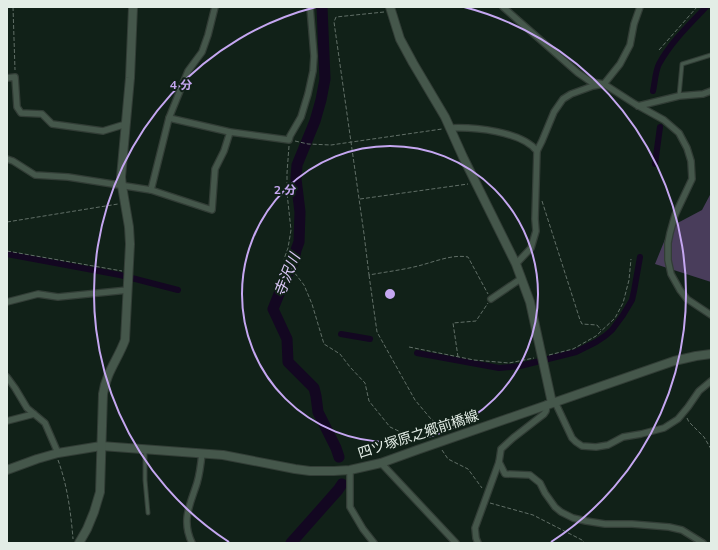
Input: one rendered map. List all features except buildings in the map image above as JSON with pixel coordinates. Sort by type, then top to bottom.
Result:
[{"type":"street","points":[[79,543],[94,512],[100,492],[104,384],[126,340],[130,244],[129,227],[122,186],[130,78],[133,7]]},
{"type":"street","points":[[151,190],[169,118],[188,71],[202,52],[215,7]]},
{"type":"street","points":[[169,118],[230,132],[290,140],[290,136],[301,117],[313,71],[314,56],[310,7]]},
{"type":"street","points":[[503,7],[578,73],[591,82],[604,84],[638,106],[664,120],[679,133],[687,148],[691,161],[692,179],[675,215],[668,243],[668,260],[671,274],[680,290],[687,299],[711,316]]},
{"type":"street","points":[[516,264],[530,248],[536,231],[536,151],[542,141],[554,112],[563,98],[592,86],[604,84],[620,64],[630,45],[634,24],[640,7]]},
{"type":"street","points":[[390,9],[400,39],[445,117],[522,278],[530,302],[551,403],[572,438],[582,446],[596,447],[608,445],[623,437],[664,428],[678,419],[699,391],[711,381]]},
{"type":"street","points":[[7,78],[15,77],[17,107],[21,112],[42,114],[52,124],[103,131],[126,124]]},
{"type":"street","points":[[638,106],[679,96],[711,92]]},
{"type":"street","points":[[450,128],[482,129],[511,135],[532,145],[536,151]]},
{"type":"street","points":[[7,159],[13,161],[35,175],[68,177],[151,190],[212,210],[215,169],[224,151],[230,132]]},
{"type":"street","points":[[491,299],[522,278]]},
{"type":"street","points":[[7,302],[38,294],[58,297],[128,290]]},
{"type":"street","name":"四ツ塚原之郷前橋線","points":[[7,470],[57,453],[101,446],[223,455],[310,471],[350,470],[381,463],[437,442],[674,361],[711,354]]},
{"type":"street","points":[[7,377],[27,408],[45,423],[57,453]]},
{"type":"street","points":[[478,543],[475,528],[499,462],[501,449],[544,414],[551,403]]},
{"type":"street","points":[[7,420],[34,414]]},
{"type":"street","points":[[192,543],[187,530],[187,515],[197,484],[202,453]]},
{"type":"street","points":[[499,462],[505,474],[530,475],[540,483],[555,507],[573,518],[605,524],[632,524],[669,527],[682,530],[703,543]]},
{"type":"street","points":[[381,463],[456,543]]},
{"type":"street","points":[[350,470],[350,507],[363,529],[374,543]]},
{"type":"lane","points":[[679,96],[682,64],[711,55]]},
{"type":"lane","points":[[145,449],[145,480],[148,513]]},
{"type":"path","points":[[13,7],[15,77]]},
{"type":"path","points":[[659,50],[697,7]]},
{"type":"path","points":[[390,9],[336,17],[334,22],[377,332],[414,400],[431,419],[454,437]]},
{"type":"path","points":[[298,142],[331,145],[450,128]]},
{"type":"path","points":[[290,140],[287,193],[291,230],[288,248],[284,259],[304,285],[312,304],[324,344],[340,354],[365,383],[370,401],[390,427],[405,434],[417,450]]},
{"type":"path","points":[[359,199],[468,184]]},
{"type":"path","points":[[536,190],[540,195],[580,320],[582,324],[597,325],[601,331]]},
{"type":"path","points":[[7,222],[124,203]]},
{"type":"path","points":[[7,251],[104,267],[128,276]]},
{"type":"path","points":[[369,275],[417,266],[455,256],[468,257],[491,299],[476,321],[453,323],[458,357]]},
{"type":"path","points":[[409,347],[474,360],[509,363],[573,349],[596,336],[615,318],[623,303],[629,280],[631,259]]},
{"type":"path","points":[[684,411],[689,422],[704,437],[711,449]]},
{"type":"path","points":[[437,442],[448,459],[468,469],[488,494]]},
{"type":"path","points":[[57,453],[64,481],[73,543]]},
{"type":"path","points":[[485,502],[533,515],[582,540],[585,543]]},
{"type":"shaded area","points":[[711,193],[711,282],[655,264],[670,227],[702,210]]},
{"type":"waterway","name":"寺沢川","points":[[322,7],[325,79],[315,121],[297,165],[296,179],[300,212],[299,242],[294,261],[273,309],[287,339],[288,362],[314,388],[318,412],[339,457]]},
{"type":"waterway","points":[[653,91],[659,64],[669,48],[706,7]]},
{"type":"waterway","points":[[655,164],[660,127]]},
{"type":"waterway","points":[[7,254],[120,275],[178,290]]},
{"type":"waterway","points":[[417,353],[499,368],[520,366],[576,352],[605,336],[612,330],[623,315],[632,300],[640,257]]},
{"type":"waterway","points":[[341,334],[370,339]]},
{"type":"waterway","name":"寺沢川","points":[[291,543],[342,484]]}]
